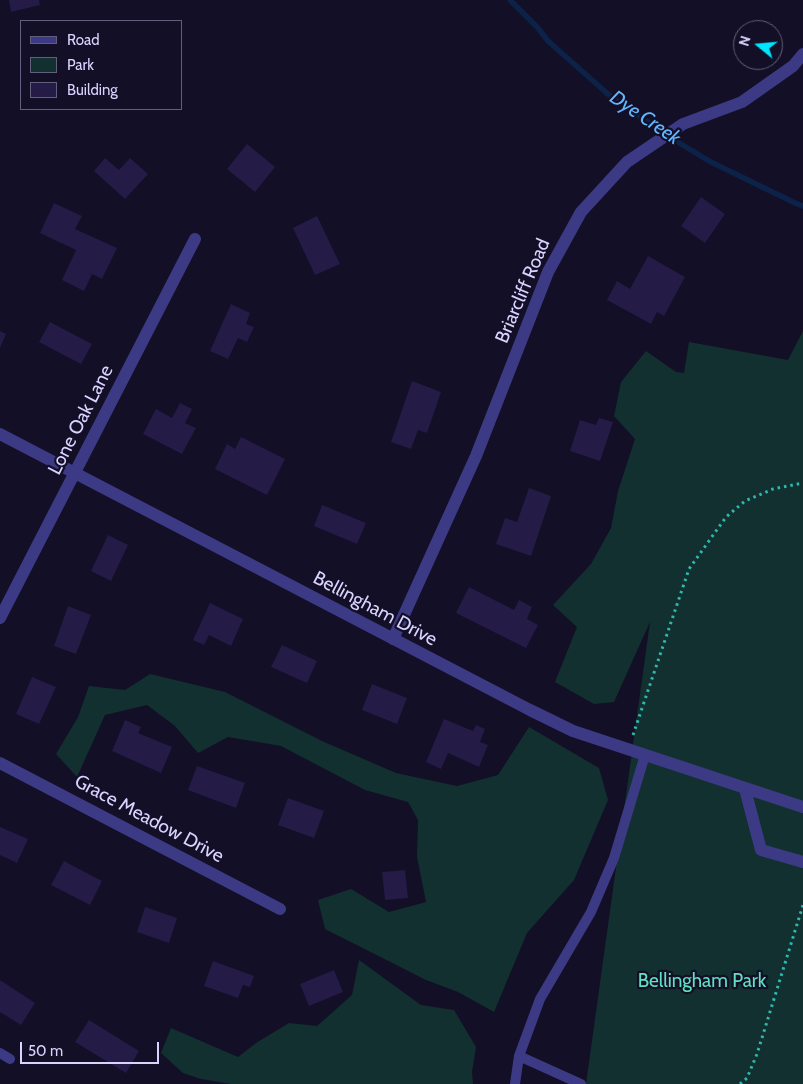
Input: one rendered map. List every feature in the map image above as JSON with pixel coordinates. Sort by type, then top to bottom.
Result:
[{"type":"street","name":"Briarcliff Road","points":[[393,639],[476,456],[548,272],[581,212],[627,162],[683,124],[742,102],[792,66],[803,54]]},
{"type":"street","name":"Lone Oak Lane","points":[[0,618],[195,238]]},
{"type":"street","name":"Bellingham Drive","points":[[0,434],[573,731],[803,807]]},
{"type":"street","name":"Grace Meadow Drive","points":[[0,762],[280,909]]},
{"type":"street","points":[[745,789],[761,850],[803,862]]},
{"type":"lane","points":[[515,1084],[519,1056],[540,998],[592,912],[614,858],[645,755]]},
{"type":"lane","points":[[0,1053],[10,1059]]},
{"type":"lane","points":[[519,1056],[582,1084]]},
{"type":"path","points":[[629,750],[689,569],[726,518],[745,501],[773,489],[803,483]]},
{"type":"path","points":[[740,1084],[747,1078],[758,1054],[803,905]]},
{"type":"green space","name":"Bellingham Park","points":[[803,331],[803,1084],[586,1084],[650,622],[614,702],[594,704],[555,682],[577,627],[553,605],[591,564],[611,528],[618,491],[635,439],[614,416],[621,382],[646,351],[676,372],[684,373],[689,342],[788,360]]},
{"type":"green space","points":[[150,674],[225,692],[322,741],[396,773],[457,786],[498,775],[529,727],[599,768],[608,800],[574,880],[527,933],[494,1012],[458,992],[426,980],[325,929],[318,900],[351,889],[389,912],[426,902],[417,857],[418,820],[408,802],[365,790],[281,746],[228,737],[198,753],[175,726],[147,705],[105,715],[77,777],[56,754],[78,717],[89,686],[125,690]]},
{"type":"green space","points":[[359,960],[421,1005],[454,1010],[476,1047],[472,1072],[473,1084],[231,1084],[201,1079],[183,1073],[161,1053],[171,1028],[238,1057],[256,1043],[289,1023],[317,1026],[352,995]]},
{"type":"building","points":[[9,0],[39,0],[40,5],[11,12]]},
{"type":"building","points":[[247,144],[275,167],[255,192],[227,169]]},
{"type":"building","points":[[105,158],[119,170],[130,158],[148,174],[125,199],[94,171]]},
{"type":"building","points":[[701,197],[725,214],[705,243],[681,226]]},
{"type":"building","points":[[54,203],[82,216],[75,229],[117,248],[102,279],[92,274],[84,291],[62,280],[76,250],[40,233]]},
{"type":"building","points":[[317,216],[340,264],[315,275],[293,228]]},
{"type":"building","points":[[648,256],[685,277],[664,316],[657,312],[651,324],[607,300],[617,281],[630,289]]},
{"type":"building","points":[[231,304],[250,313],[246,324],[254,327],[247,342],[238,338],[228,359],[210,351]]},
{"type":"building","points":[[50,322],[92,344],[81,364],[39,342]]},
{"type":"building","points":[[0,331],[6,334],[0,348]]},
{"type":"building","points":[[412,381],[441,392],[427,433],[418,430],[411,449],[391,442]]},
{"type":"building","points":[[180,403],[192,409],[185,423],[196,428],[182,454],[143,434],[156,409],[172,418]]},
{"type":"building","points":[[599,418],[613,422],[600,461],[570,451],[580,420],[596,425]]},
{"type":"building","points":[[241,437],[285,459],[267,495],[215,469],[227,444],[235,449]]},
{"type":"building","points":[[529,488],[551,496],[531,556],[496,544],[505,518],[517,522]]},
{"type":"building","points":[[322,505],[366,523],[357,544],[314,526]]},
{"type":"building","points":[[108,535],[128,545],[111,581],[91,571]]},
{"type":"building","points":[[469,587],[514,610],[519,600],[532,607],[527,619],[538,625],[526,648],[456,613]]},
{"type":"building","points":[[210,603],[243,619],[231,646],[209,635],[204,645],[193,640]]},
{"type":"building","points":[[68,606],[91,615],[76,654],[54,646]]},
{"type":"building","points":[[282,645],[317,661],[307,683],[271,667]]},
{"type":"building","points":[[32,677],[56,687],[39,724],[16,714]]},
{"type":"building","points":[[372,684],[407,698],[397,724],[362,710]]},
{"type":"building","points":[[444,719],[473,731],[476,725],[485,729],[480,742],[488,745],[479,767],[448,753],[441,769],[426,762]]},
{"type":"building","points":[[125,720],[141,727],[138,733],[172,747],[161,773],[112,751]]},
{"type":"building","points":[[197,766],[245,783],[236,808],[188,790]]},
{"type":"building","points":[[288,798],[324,811],[314,838],[278,825]]},
{"type":"building","points":[[0,827],[28,839],[17,863],[0,855]]},
{"type":"building","points":[[64,861],[102,881],[90,905],[51,885]]},
{"type":"building","points":[[405,870],[408,898],[385,900],[382,872]]},
{"type":"building","points":[[145,907],[177,918],[169,943],[137,932]]},
{"type":"building","points":[[213,961],[254,976],[250,987],[243,985],[238,998],[204,986]]},
{"type":"building","points":[[334,970],[343,992],[309,1006],[300,984]]},
{"type":"building","points":[[0,980],[35,1003],[21,1025],[0,1012]]},
{"type":"building","points":[[89,1020],[139,1051],[126,1073],[75,1042]]},
{"type":"waterway","name":"Dye Creek","points":[[510,0],[538,28],[548,41],[609,95],[709,161],[803,206]]}]
